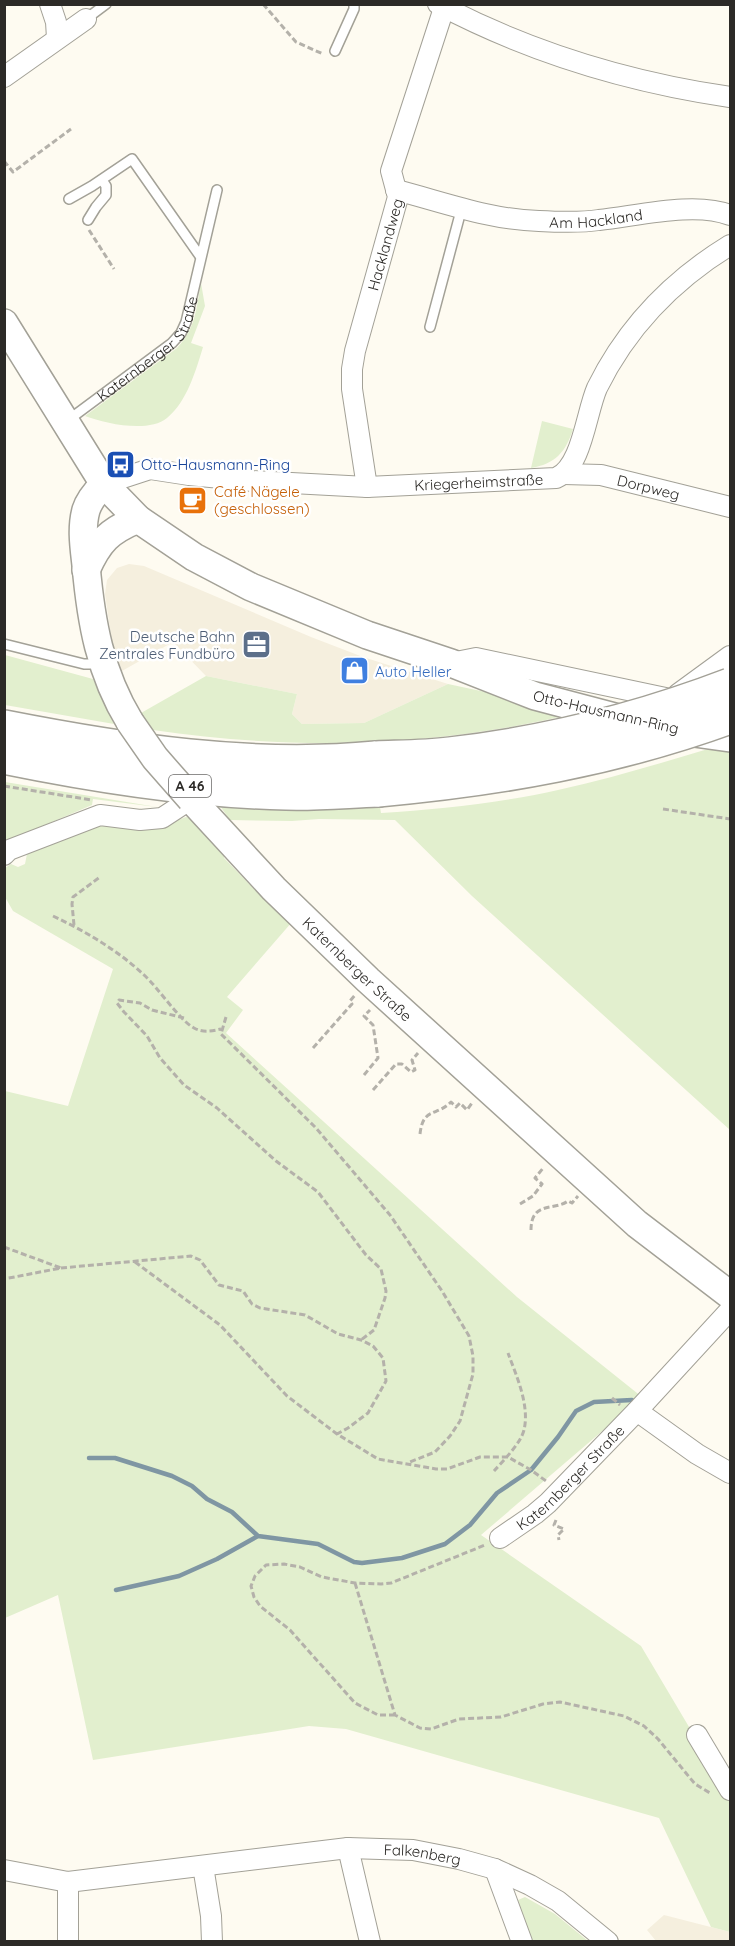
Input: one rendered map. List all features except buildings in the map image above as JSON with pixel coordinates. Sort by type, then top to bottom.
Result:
[{"type":"highway","name":"A 46","points":[[4,727],[115,747],[212,757],[336,762],[447,754],[533,741],[621,721],[730,685]]},
{"type":"highway","name":"A 46","points":[[4,758],[109,776],[208,788],[286,793],[378,790],[508,776],[556,767],[632,749],[730,717]]},
{"type":"street","points":[[50,4],[56,22],[57,38]]},
{"type":"street","name":"Hacklandweg","points":[[367,487],[352,389],[352,369],[398,197],[391,171],[441,6],[519,42],[580,63],[652,83],[730,97]]},
{"type":"street","points":[[4,77],[86,19]]},
{"type":"street","name":"Am Hackland","points":[[396,190],[477,212],[538,221],[596,221],[667,210],[717,211],[730,215]]},
{"type":"street","name":"Kriegerheimstraße","points":[[104,484],[150,469],[253,481],[367,487],[556,478],[569,469],[596,391],[627,337],[663,296],[705,261],[730,245]]},
{"type":"street","points":[[4,323],[104,484],[138,519],[105,537],[93,554],[86,570]]},
{"type":"street","name":"Dorpweg","points":[[564,474],[601,476],[730,507]]},
{"type":"street","name":"Katernberger Straße","points":[[104,484],[93,496],[86,510],[84,536],[93,628],[103,664],[122,709],[190,810],[312,927],[596,1188],[670,1252],[730,1295]]},
{"type":"street","name":"Otto-Hausmann-Ring","points":[[138,519],[194,557],[251,587],[367,635],[452,663],[510,687],[563,705],[648,726],[730,738]]},
{"type":"street","points":[[671,699],[730,656]]},
{"type":"street","name":"Otto-Hausmann-Ring","points":[[452,663],[476,658],[730,711]]},
{"type":"street","points":[[4,855],[9,850],[100,814],[144,820],[162,818],[190,810]]},
{"type":"street","name":"Katernberger Straße","points":[[500,1538],[535,1514],[554,1497],[628,1408],[730,1310]]},
{"type":"street","name":"Katernberger Straße","points":[[628,1408],[730,1473]]},
{"type":"street","points":[[697,1735],[721,1792]]},
{"type":"street","points":[[348,1848],[370,1941]]},
{"type":"street","name":"Falkenberg","points":[[4,1870],[68,1882],[348,1848],[413,1850],[495,1869],[558,1901],[608,1941]]},
{"type":"street","points":[[202,1866],[211,1916],[212,1941]]},
{"type":"street","points":[[495,1869],[522,1941]]},
{"type":"street","points":[[68,1882],[68,1941]]},
{"type":"lane","points":[[86,19],[106,4]]},
{"type":"lane","points":[[335,51],[354,4]]},
{"type":"lane","points":[[69,199],[132,159],[200,256]]},
{"type":"lane","points":[[88,220],[106,195],[106,186],[102,180]]},
{"type":"lane","name":"Katernberger Straße","points":[[65,423],[172,343],[181,333],[186,322],[217,190]]},
{"type":"lane","points":[[430,327],[462,207]]},
{"type":"lane","points":[[4,644],[84,664],[103,664]]},
{"type":"path","points":[[263,4],[296,42],[330,57],[335,51]]},
{"type":"path","points":[[4,161],[12,172],[71,129]]},
{"type":"path","points":[[88,220],[89,232],[114,268]]},
{"type":"path","points":[[4,786],[98,801]]},
{"type":"path","points":[[663,809],[730,819]]},
{"type":"path","points":[[74,926],[73,897],[100,878]]},
{"type":"path","points":[[53,916],[74,926],[132,964],[192,1027],[205,1032],[221,1029]]},
{"type":"path","points":[[184,1018],[152,1010],[140,1003],[125,1000],[117,1002],[147,1035],[160,1058],[184,1085],[217,1108],[276,1161],[318,1192],[366,1255],[381,1269],[386,1291],[385,1298],[374,1330],[361,1340]]},
{"type":"path","points":[[314,1048],[352,1004],[350,1001]]},
{"type":"path","points":[[364,1016],[373,1025],[378,1058],[364,1075]]},
{"type":"path","points":[[226,1017],[221,1034],[316,1128],[390,1215],[442,1291],[469,1336],[473,1356],[472,1374],[460,1421],[435,1452],[408,1463]]},
{"type":"path","points":[[373,1090],[396,1064],[402,1064],[411,1072],[415,1070],[412,1060],[432,1038]]},
{"type":"path","points":[[420,1134],[422,1123],[430,1112],[444,1108],[450,1102],[456,1107],[460,1102],[467,1110],[473,1104],[466,1097],[479,1082]]},
{"type":"path","points":[[520,1204],[533,1196],[542,1185],[535,1178],[545,1166],[540,1162],[552,1148]]},
{"type":"path","points":[[531,1230],[532,1218],[542,1209],[568,1201],[572,1203],[578,1196],[584,1201],[596,1188]]},
{"type":"path","points":[[4,1247],[61,1268]]},
{"type":"path","points":[[4,1279],[61,1268],[191,1256],[200,1260],[211,1278],[219,1285],[243,1291],[252,1304],[260,1308],[305,1315],[338,1334],[373,1346],[383,1358],[386,1382],[368,1413],[337,1434]]},
{"type":"path","points":[[134,1262],[220,1325],[287,1396],[337,1434],[378,1459],[447,1469],[480,1457],[508,1457],[531,1470],[554,1497],[559,1514],[554,1525],[564,1528],[558,1535],[559,1540]]},
{"type":"path","points":[[494,1471],[508,1457],[524,1430],[524,1397],[508,1353]]},
{"type":"path","points":[[612,1398],[628,1408]]},
{"type":"path","points":[[500,1538],[391,1583],[355,1583],[322,1577],[300,1567],[285,1564],[266,1565],[255,1576],[251,1586],[260,1606],[290,1629],[355,1703],[378,1715],[396,1715],[420,1728],[431,1729],[459,1719],[501,1717],[543,1704],[560,1702],[624,1716],[644,1726],[658,1738],[695,1784],[721,1792]]},
{"type":"path","points":[[355,1583],[396,1715]]},
{"type":"shaded area","points":[[129,564],[144,566],[363,657],[448,684],[364,723],[302,724],[292,714],[297,694],[206,676],[173,642],[122,671],[112,643],[105,594],[107,580],[117,568]]},
{"type":"shaded area","points":[[664,1915],[730,1932],[730,1941],[656,1941],[647,1930]]},
{"type":"green space","points":[[201,283],[205,306],[191,343],[203,347],[190,385],[174,411],[159,423],[139,426],[104,422],[85,416],[177,348],[192,326]]},
{"type":"green space","points":[[542,421],[573,429],[567,444],[558,456],[547,463],[531,468]]},
{"type":"green space","points":[[5,655],[93,679],[114,724],[5,705]]},
{"type":"green space","points":[[206,676],[297,694],[292,714],[302,724],[364,723],[448,684],[579,712],[474,733],[367,742],[260,741],[153,730],[141,713]]},
{"type":"green space","points":[[718,746],[730,747],[730,1130],[472,896],[395,820],[230,820],[220,806],[295,809],[380,807],[381,813],[470,805],[536,795],[638,770]]},
{"type":"green space","points":[[5,782],[157,807],[93,799],[92,805],[5,842]]},
{"type":"green space","points":[[186,817],[192,818],[225,850],[224,858],[257,892],[264,893],[292,922],[227,997],[243,1010],[226,1033],[517,1297],[642,1397],[481,1535],[641,1646],[730,1796],[730,1932],[711,1927],[659,1818],[346,1729],[309,1726],[93,1760],[58,1595],[5,1618],[5,1091],[68,1106],[113,969],[13,911],[5,897],[5,868],[11,864],[18,867],[25,864],[27,854],[99,824],[153,829]]},
{"type":"green space","points":[[525,1897],[555,1914],[588,1941],[529,1941],[518,1900]]},
{"type":"waterway","points":[[89,1458],[115,1458],[172,1476],[232,1512],[258,1536],[318,1544],[354,1562],[362,1563],[402,1558],[445,1544],[470,1525],[497,1493],[531,1470],[576,1411],[594,1402],[632,1400]]},
{"type":"waterway","points":[[116,1590],[179,1576],[217,1559],[258,1536]]},
{"type":"place","name":"Otto-Hausmann-Ring","points":[[120,464]]},
{"type":"place","name":"Café Nägele (geschlossen)","points":[[193,500]]},
{"type":"place","name":"Deutsche Bahn Zentrales Fundbüro","points":[[256,645]]},
{"type":"place","name":"Auto Heller","points":[[354,671]]}]
